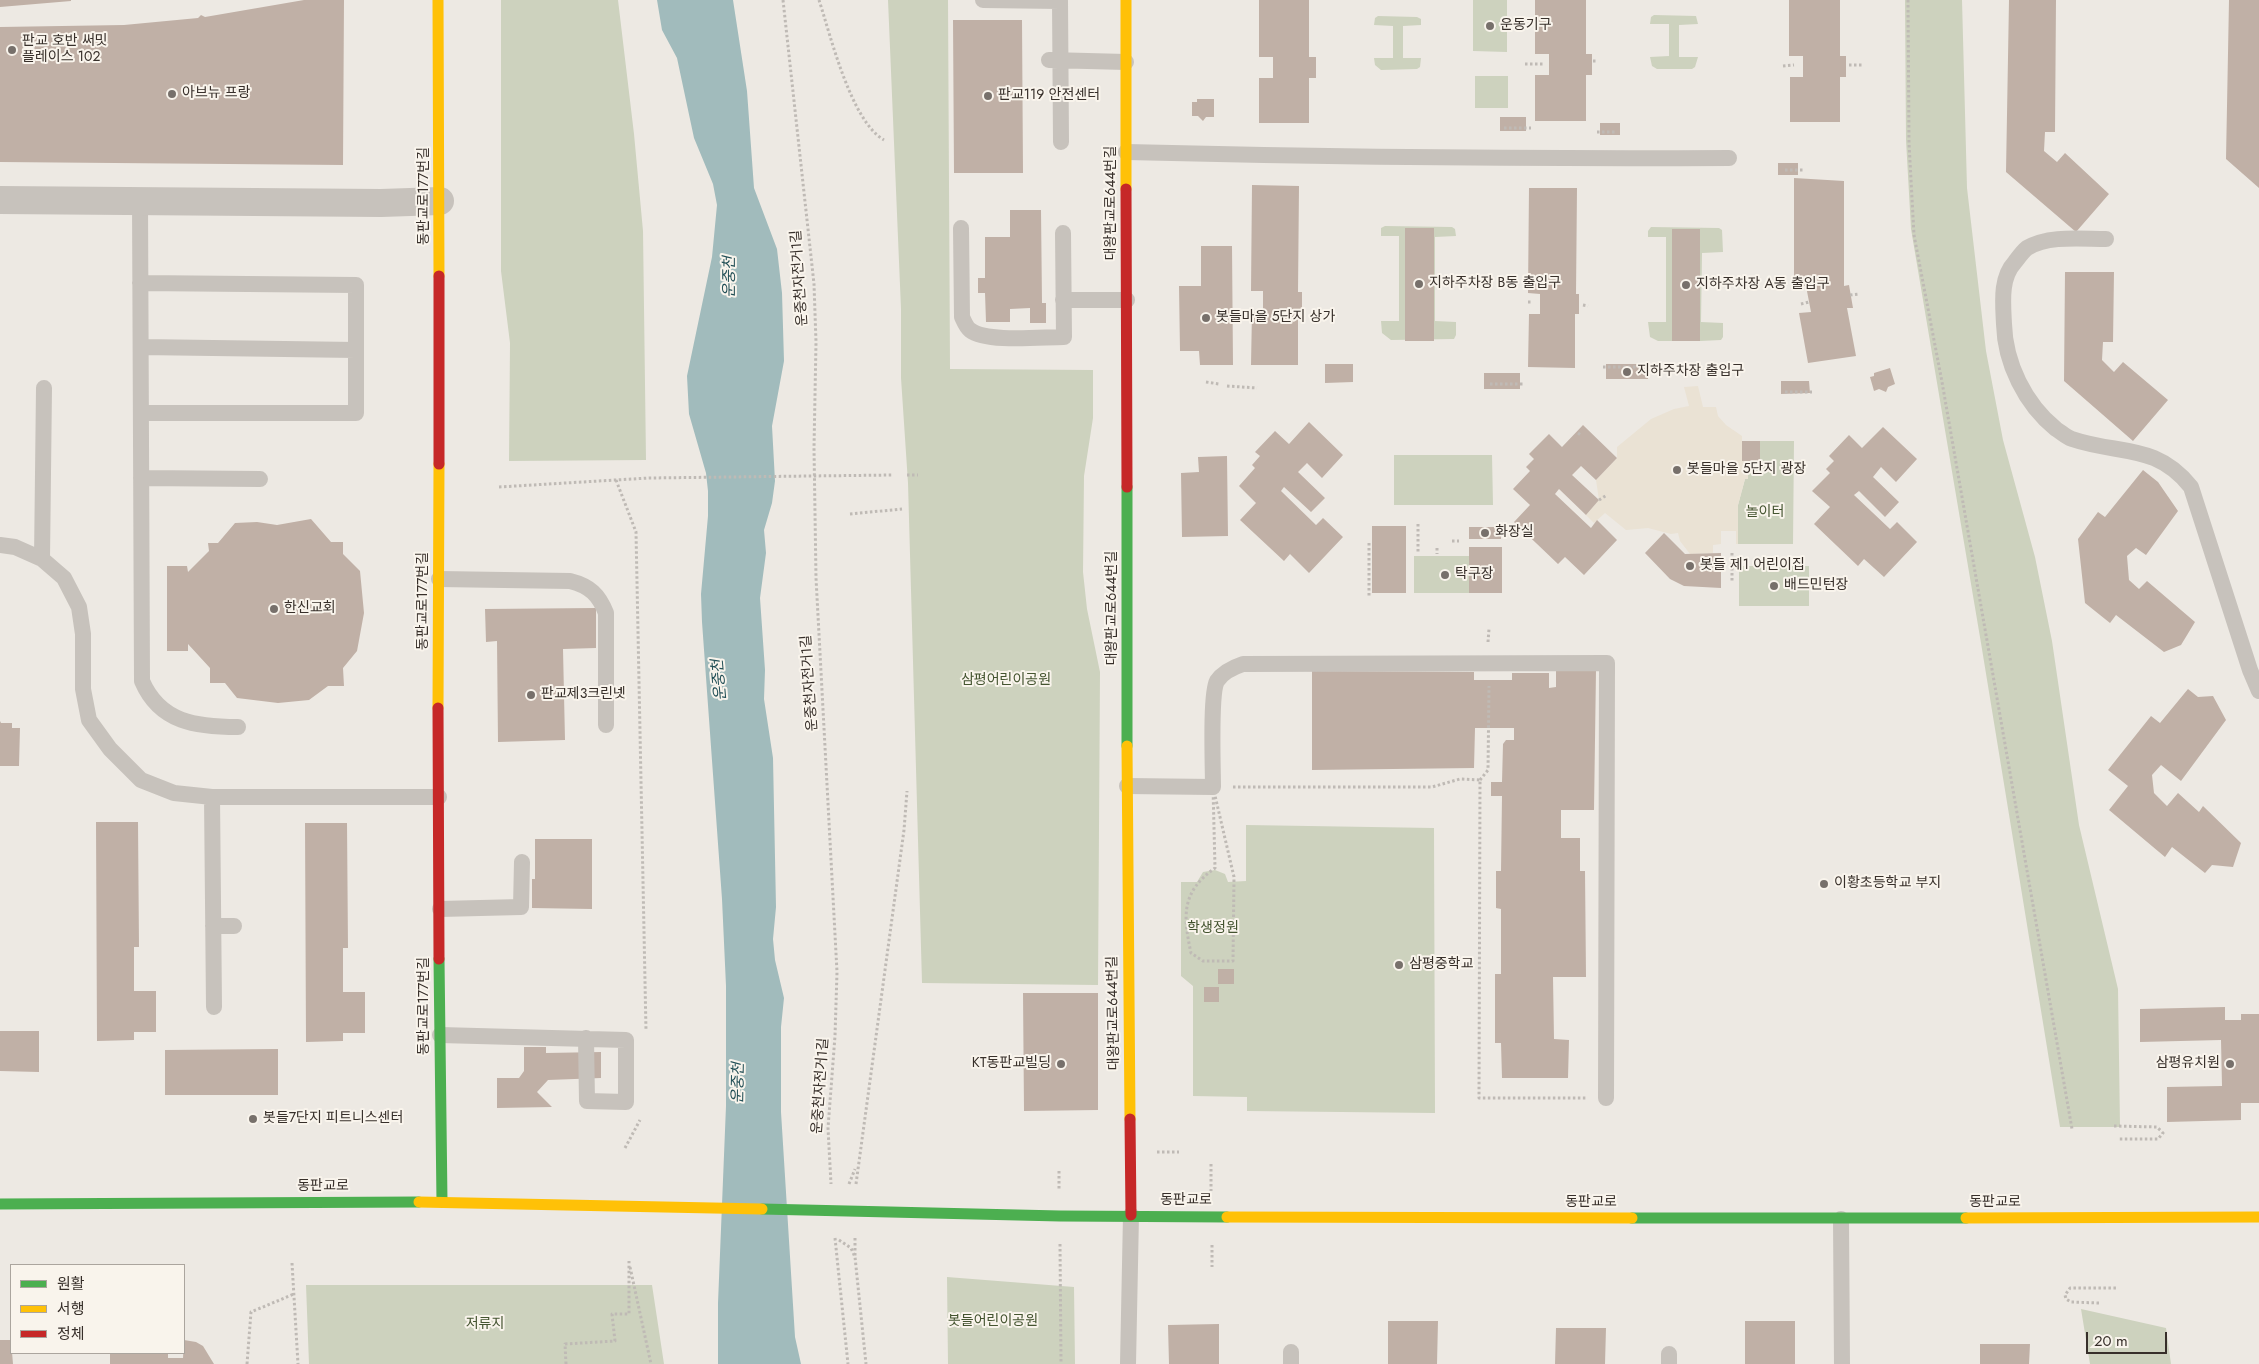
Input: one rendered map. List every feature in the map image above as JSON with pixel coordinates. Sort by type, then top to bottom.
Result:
[{"type":"street","name":"동판교로177번길","points":[[438,0],[440,201],[438,475],[439,798],[442,1202]]},
{"type":"street","name":"대왕판교로644번길","points":[[1126,0],[1127,786],[1131,1215]]},
{"type":"street","points":[[0,200],[372,203],[440,201]]},
{"type":"street","name":"동판교로","points":[[0,1204],[442,1202],[922,1214],[1841,1219],[2259,1218]]},
{"type":"lane","points":[[983,0],[1060,1],[1055,61],[1061,142]]},
{"type":"lane","points":[[1055,61],[1126,62]]},
{"type":"lane","points":[[1126,152],[1211,155],[1467,158],[1729,158]]},
{"type":"lane","points":[[140,200],[142,681],[149,696],[169,714],[193,725],[238,727]]},
{"type":"lane","points":[[961,228],[962,317],[968,329],[987,336],[1064,337],[1063,233]]},
{"type":"lane","points":[[2106,239],[2044,242],[2026,249],[2011,266],[2004,282],[2003,308],[2004,335],[2011,365],[2024,393],[2044,419],[2069,438],[2101,447],[2155,457],[2178,472],[2190,487],[2250,670],[2259,691]]},
{"type":"lane","points":[[140,283],[356,285],[356,413],[141,413]]},
{"type":"lane","points":[[1063,300],[1127,300]]},
{"type":"lane","points":[[141,347],[356,350]]},
{"type":"lane","points":[[42,559],[44,388]]},
{"type":"lane","points":[[141,478],[260,479]]},
{"type":"lane","points":[[0,545],[15,547],[42,559],[64,578],[79,607],[83,634],[83,688],[88,720],[110,749],[141,780],[174,794],[212,798],[439,798]]},
{"type":"lane","points":[[439,579],[570,581],[582,584],[592,590],[601,600],[606,613],[606,725]]},
{"type":"lane","points":[[1127,786],[1213,787],[1214,691],[1221,676],[1238,666],[1251,663],[1607,663],[1606,1098]]},
{"type":"lane","points":[[212,798],[214,1007]]},
{"type":"lane","points":[[440,909],[521,907],[522,862]]},
{"type":"lane","points":[[213,926],[234,926]]},
{"type":"lane","points":[[440,1035],[586,1038]]},
{"type":"lane","points":[[1128,1364],[1131,1215]]},
{"type":"lane","points":[[1841,1219],[1842,1364]]},
{"type":"path","name":"운중천자전거1길","points":[[783,0],[811,254],[815,311],[816,578],[837,972],[836,1036],[828,1128],[832,1188]]},
{"type":"path","points":[[819,0],[845,78],[861,116],[877,136],[884,140]]},
{"type":"path","points":[[1908,0],[1909,143],[1914,235],[1942,382],[2072,1128]]},
{"type":"path","points":[[1525,64],[1543,64]]},
{"type":"path","points":[[1783,66],[1794,65]]},
{"type":"path","points":[[1849,65],[1863,65]]},
{"type":"path","points":[[1504,128],[1531,128]]},
{"type":"path","points":[[1597,132],[1616,132]]},
{"type":"path","points":[[1785,170],[1804,170]]},
{"type":"path","points":[[1850,295],[1859,294]]},
{"type":"path","points":[[1528,302],[1533,302]]},
{"type":"path","points":[[1801,304],[1809,302]]},
{"type":"path","points":[[1603,367],[1644,367]]},
{"type":"path","points":[[1206,382],[1219,384]]},
{"type":"path","points":[[1490,384],[1522,384]]},
{"type":"path","points":[[1227,386],[1257,388]]},
{"type":"path","points":[[1785,392],[1812,392]]},
{"type":"path","points":[[499,487],[649,478],[892,475]]},
{"type":"path","points":[[907,475],[918,475]]},
{"type":"path","points":[[616,480],[636,532],[646,1040]]},
{"type":"path","points":[[1599,500],[1607,495]]},
{"type":"path","points":[[850,514],[902,509]]},
{"type":"path","points":[[1418,524],[1418,554]]},
{"type":"path","points":[[1452,541],[1460,541]]},
{"type":"path","points":[[1369,543],[1369,596]]},
{"type":"path","points":[[1437,548],[1437,554]]},
{"type":"path","points":[[1732,552],[1732,582]]},
{"type":"path","points":[[1488,629],[1488,770],[1480,780],[1478,1098],[1606,1098]]},
{"type":"path","points":[[1213,787],[1432,787],[1460,779],[1480,780]]},
{"type":"path","points":[[1213,787],[1234,877],[1233,961],[1203,961],[1192,953],[1186,930],[1187,900],[1198,882],[1215,868],[1213,787]]},
{"type":"path","points":[[866,1107],[903,839],[907,791]]},
{"type":"path","points":[[626,1148],[642,1116]]},
{"type":"path","points":[[2114,1126],[2157,1127],[2163,1133],[2158,1139],[2118,1139]]},
{"type":"path","points":[[844,1190],[852,1180],[859,1157]]},
{"type":"path","points":[[835,1232],[848,1364]]},
{"type":"path","points":[[836,1238],[851,1248],[855,1257],[866,1364]]},
{"type":"path","points":[[566,1364],[565,1344],[615,1341],[612,1314],[629,1314],[629,1261],[651,1364]]},
{"type":"path","points":[[292,1264],[298,1364]]},
{"type":"path","points":[[1060,1268],[1061,1364]]},
{"type":"path","points":[[2099,1303],[2068,1302],[2065,1295],[2070,1288],[2118,1288]]},
{"type":"path","points":[[247,1364],[251,1312],[294,1294]]},
{"type":"green space","points":[[501,0],[618,0],[643,231],[646,460],[509,461],[510,343],[501,271]]},
{"type":"green space","name":"삼평어린이공원","points":[[888,0],[948,0],[950,369],[1093,370],[1093,418],[1084,476],[1083,572],[1087,609],[1100,672],[1098,985],[922,983],[908,483],[901,378],[901,309]]},
{"type":"green space","name":"운동기구","points":[[1473,0],[1507,0],[1507,52],[1473,51]]},
{"type":"green space","points":[[1905,0],[1962,0],[1967,188],[1986,351],[2003,440],[2035,557],[2052,641],[2079,825],[2118,989],[2120,1127],[2060,1127],[1911,229],[1906,140]]},
{"type":"green space","points":[[1654,15],[1696,16],[1698,24],[1679,25],[1679,57],[1698,57],[1695,67],[1692,69],[1657,69],[1652,66],[1650,57],[1669,56],[1669,24],[1650,24],[1651,17]]},
{"type":"green space","points":[[1378,16],[1417,17],[1421,19],[1421,25],[1403,26],[1403,58],[1421,58],[1420,67],[1417,69],[1381,70],[1375,65],[1374,58],[1393,58],[1393,26],[1374,25],[1375,18]]},
{"type":"green space","points":[[1475,76],[1508,76],[1508,108],[1475,108]]},
{"type":"green space","name":"지하주차장 B동 출입구","points":[[1385,226],[1452,227],[1455,229],[1456,236],[1435,237],[1435,321],[1456,322],[1456,335],[1454,339],[1391,340],[1382,333],[1381,321],[1399,321],[1399,236],[1381,236],[1381,228]]},
{"type":"green space","points":[[1651,227],[1719,228],[1722,230],[1723,252],[1702,253],[1701,322],[1723,323],[1723,337],[1721,340],[1700,341],[1700,229],[1672,230],[1672,341],[1658,341],[1650,337],[1648,322],[1666,322],[1666,237],[1648,237],[1648,231]]},
{"type":"green space","name":"놀이터","points":[[1742,441],[1794,441],[1793,544],[1738,544],[1738,505],[1745,479],[1748,478],[1742,461]]},
{"type":"green space","points":[[1394,455],[1492,455],[1493,505],[1394,505]]},
{"type":"green space","name":"탁구장","points":[[1414,556],[1477,556],[1477,593],[1414,593]]},
{"type":"green space","name":"배드민턴장","points":[[1739,566],[1809,566],[1809,606],[1739,606]]},
{"type":"green space","name":"학생정원","points":[[1246,825],[1434,828],[1435,1113],[1247,1111],[1247,1097],[1193,1096],[1193,986],[1181,976],[1181,882],[1197,882],[1203,872],[1215,870],[1225,874],[1228,882],[1246,881]]},
{"type":"green space","name":"봇들어린이공원","points":[[947,1277],[1074,1287],[1075,1364],[948,1364]]},
{"type":"green space","name":"저류지","points":[[306,1285],[652,1285],[664,1364],[309,1364]]},
{"type":"green space","points":[[2081,1309],[2166,1328],[2171,1364],[2090,1364]]},
{"type":"shaded area","name":"봇들마을 5단지 광장","points":[[1698,386],[1703,407],[1716,407],[1718,416],[1726,425],[1742,436],[1742,461],[1748,461],[1748,479],[1745,479],[1738,505],[1738,544],[1736,544],[1736,531],[1721,531],[1721,544],[1713,545],[1713,553],[1690,554],[1680,541],[1678,533],[1671,534],[1648,528],[1626,530],[1605,513],[1594,523],[1586,515],[1599,500],[1596,480],[1617,458],[1617,447],[1651,419],[1674,409],[1689,406],[1684,387]]},
{"type":"water","name":"운중천","points":[[657,0],[733,0],[747,91],[754,188],[777,249],[782,293],[784,361],[772,426],[775,481],[772,503],[764,530],[766,553],[760,598],[765,670],[764,699],[773,758],[776,907],[773,939],[775,960],[784,998],[781,1027],[781,1112],[795,1337],[801,1364],[718,1364],[718,1303],[726,1106],[726,986],[722,899],[702,622],[701,594],[708,516],[708,491],[706,473],[689,414],[687,376],[712,257],[717,205],[713,184],[694,138],[677,58],[662,30]]},
{"type":"building","points":[[0,0],[71,0],[71,1],[0,7]]},
{"type":"building","name":"아브뉴 프랑","points":[[304,0],[344,0],[343,165],[0,162],[0,27],[124,25],[198,18],[201,15],[205,17]]},
{"type":"building","points":[[1259,0],[1309,0],[1309,57],[1316,57],[1316,78],[1309,78],[1309,123],[1259,123],[1259,78],[1273,78],[1273,57],[1259,57]]},
{"type":"building","points":[[1535,0],[1586,0],[1586,54],[1592,54],[1592,75],[1586,75],[1586,121],[1535,121],[1535,75],[1549,75],[1549,54],[1535,54]]},
{"type":"building","points":[[1789,0],[1840,0],[1840,56],[1846,56],[1846,77],[1840,77],[1840,122],[1790,122],[1790,77],[1803,77],[1803,56],[1789,56]]},
{"type":"building","points":[[2009,0],[2056,0],[2055,132],[2045,132],[2044,151],[2057,162],[2065,153],[2109,194],[2076,232],[2006,172]]},
{"type":"building","points":[[2229,0],[2259,0],[2259,188],[2226,159]]},
{"type":"building","name":"판교119 안전센터","points":[[953,20],[1022,20],[1023,173],[954,173]]},
{"type":"building","points":[[1197,99],[1214,99],[1214,117],[1206,117],[1203,121],[1198,116],[1192,116],[1192,102],[1197,102]]},
{"type":"building","points":[[1500,117],[1526,117],[1526,131],[1500,131]]},
{"type":"building","points":[[1600,123],[1620,123],[1620,135],[1600,135]]},
{"type":"building","points":[[1778,163],[1798,163],[1798,175],[1778,175]]},
{"type":"building","points":[[1794,178],[1844,181],[1844,286],[1849,285],[1853,308],[1847,308],[1856,356],[1808,363],[1799,313],[1811,312],[1806,286],[1794,286]]},
{"type":"building","points":[[1252,185],[1299,186],[1298,292],[1302,292],[1302,312],[1298,312],[1298,365],[1251,365],[1252,312],[1263,312],[1263,291],[1251,291]]},
{"type":"building","points":[[1529,188],[1577,188],[1576,294],[1579,294],[1579,314],[1575,314],[1575,368],[1528,367],[1529,314],[1540,314],[1540,294],[1528,293]]},
{"type":"building","points":[[1010,210],[1041,210],[1042,303],[1046,303],[1046,323],[1030,323],[1030,308],[1010,309],[1010,322],[986,322],[985,293],[978,293],[978,278],[985,278],[985,237],[1010,237]]},
{"type":"building","name":"지하주차장 B동 출입구","points":[[1405,228],[1434,228],[1434,341],[1405,341]]},
{"type":"building","name":"지하주차장 A동 출입구","points":[[1672,229],[1700,229],[1700,341],[1672,341]]},
{"type":"building","name":"봇들마을 5단지 상가","points":[[1201,246],[1232,246],[1233,365],[1200,365],[1199,351],[1180,351],[1179,286],[1201,286]]},
{"type":"building","points":[[2065,272],[2114,272],[2113,342],[2103,342],[2102,360],[2114,372],[2123,362],[2168,400],[2133,441],[2064,381]]},
{"type":"building","points":[[1325,364],[1353,364],[1353,382],[1325,383]]},
{"type":"building","name":"지하주차장 출입구","points":[[1606,364],[1648,364],[1648,379],[1606,379]]},
{"type":"building","points":[[1890,368],[1895,384],[1888,387],[1886,392],[1879,389],[1874,391],[1870,377],[1874,376],[1874,373]]},
{"type":"building","points":[[1484,373],[1520,373],[1520,389],[1484,389]]},
{"type":"building","name":"지하주차장 출입구","points":[[1781,381],[1809,381],[1810,393],[1781,394]]},
{"type":"building","points":[[1309,422],[1343,455],[1322,478],[1307,463],[1298,472],[1325,498],[1311,512],[1284,487],[1281,491],[1316,525],[1323,518],[1343,537],[1309,573],[1290,554],[1284,561],[1240,520],[1256,503],[1239,486],[1255,468],[1252,465],[1260,456],[1255,452],[1275,431],[1289,444]]},
{"type":"building","points":[[1583,425],[1617,458],[1596,480],[1581,466],[1572,475],[1599,500],[1586,515],[1559,489],[1555,494],[1591,528],[1597,520],[1617,540],[1584,575],[1565,557],[1558,564],[1514,522],[1530,505],[1513,489],[1530,471],[1526,467],[1534,459],[1529,454],[1549,434],[1562,447]]},
{"type":"building","points":[[1883,427],[1917,459],[1896,482],[1881,467],[1873,477],[1899,502],[1885,517],[1859,491],[1854,495],[1890,529],[1897,522],[1917,542],[1884,577],[1864,559],[1858,566],[1814,524],[1830,507],[1812,491],[1830,473],[1826,469],[1834,461],[1829,456],[1849,435],[1862,448]]},
{"type":"building","points":[[1742,441],[1760,441],[1760,461],[1742,461]]},
{"type":"building","points":[[1227,456],[1228,536],[1182,537],[1181,473],[1199,472],[1198,457]]},
{"type":"building","points":[[2143,470],[2158,482],[2178,511],[2146,555],[2136,548],[2127,556],[2129,580],[2139,589],[2147,581],[2195,622],[2181,645],[2164,652],[2116,615],[2110,623],[2085,603],[2078,539],[2098,512],[2105,517]]},
{"type":"building","points":[[311,519],[331,542],[343,542],[343,554],[360,571],[364,613],[357,651],[343,668],[344,686],[328,686],[309,700],[278,703],[237,698],[225,683],[210,683],[210,668],[188,644],[188,651],[167,651],[167,566],[187,566],[188,572],[209,551],[208,543],[218,543],[235,523],[257,522],[277,525]]},
{"type":"building","points":[[1372,526],[1406,526],[1406,593],[1372,593]]},
{"type":"building","name":"화장실","points":[[1469,527],[1501,527],[1501,539],[1469,539]]},
{"type":"building","name":"봇들 제1 어린이집","points":[[1664,533],[1685,554],[1721,553],[1721,588],[1684,586],[1670,579],[1645,553]]},
{"type":"building","points":[[1469,547],[1502,547],[1502,593],[1469,593]]},
{"type":"building","name":"판교제3크린넷","points":[[596,608],[596,648],[563,649],[565,740],[498,742],[497,641],[486,642],[485,609]]},
{"type":"building","points":[[1556,670],[1596,670],[1594,810],[1561,810],[1561,838],[1580,838],[1580,871],[1585,871],[1586,977],[1553,977],[1554,1039],[1569,1040],[1568,1078],[1502,1078],[1501,1043],[1495,1043],[1495,974],[1501,974],[1501,909],[1496,908],[1496,871],[1501,871],[1502,796],[1491,796],[1491,782],[1502,782],[1503,744],[1506,740],[1514,740],[1514,728],[1475,728],[1474,768],[1312,770],[1312,671],[1474,672],[1474,680],[1512,680],[1512,673],[1549,673],[1549,688],[1556,687]]},
{"type":"building","points":[[2188,689],[2198,697],[2213,696],[2226,720],[2181,781],[2161,765],[2152,775],[2154,793],[2167,806],[2178,793],[2199,812],[2203,806],[2241,843],[2233,867],[2212,865],[2205,873],[2172,847],[2165,857],[2109,810],[2128,786],[2108,770],[2151,716],[2160,723]]},
{"type":"building","points":[[0,721],[1,723],[12,723],[12,728],[20,728],[19,766],[0,766]]},
{"type":"building","points":[[96,822],[138,822],[139,947],[134,947],[134,991],[156,991],[156,1032],[134,1032],[134,1040],[97,1041]]},
{"type":"building","points":[[305,823],[347,823],[348,948],[343,948],[343,992],[365,992],[365,1033],[343,1033],[343,1041],[306,1042]]},
{"type":"building","points":[[535,839],[592,839],[592,909],[532,908],[532,879],[535,879]]},
{"type":"building","points":[[1218,969],[1234,969],[1234,984],[1218,984]]},
{"type":"building","points":[[1204,987],[1219,987],[1219,1002],[1204,1002]]},
{"type":"building","name":"KT동판교빌딩","points":[[1023,993],[1098,993],[1098,1110],[1024,1111]]},
{"type":"building","points":[[2225,1007],[2225,1020],[2241,1020],[2241,1014],[2259,1014],[2259,1103],[2241,1103],[2241,1120],[2167,1122],[2167,1087],[2222,1086],[2221,1040],[2140,1042],[2140,1009]]},
{"type":"building","points":[[0,1031],[39,1031],[39,1072],[0,1071]]},
{"type":"building","points":[[524,1047],[546,1047],[546,1053],[601,1052],[601,1078],[548,1080],[537,1092],[552,1107],[497,1108],[497,1078],[519,1078],[524,1071]]},
{"type":"building","points":[[278,1049],[278,1095],[165,1095],[165,1050]]},
{"type":"building","points":[[1388,1321],[1438,1321],[1437,1364],[1388,1364]]},
{"type":"building","points":[[1745,1321],[1795,1321],[1795,1364],[1745,1364]]},
{"type":"building","points":[[1219,1324],[1219,1364],[1169,1364],[1168,1325]]},
{"type":"building","points":[[1556,1328],[1606,1328],[1605,1364],[1555,1364]]},
{"type":"building","points":[[0,1340],[10,1340],[10,1354],[12,1354],[13,1364],[0,1364]]},
{"type":"building","points":[[185,1340],[196,1342],[203,1346],[214,1364],[110,1364],[110,1354],[168,1354],[168,1358],[183,1358],[183,1354],[185,1354]]},
{"type":"building","points":[[1980,1344],[2030,1344],[2029,1364],[1980,1364]]},
{"type":"traffic: fast","points":[[1127,487],[1127,746]]},
{"type":"traffic: fast","points":[[439,959],[442,1202]]},
{"type":"traffic: fast","points":[[0,1204],[419,1202]]},
{"type":"traffic: fast","points":[[762,1209],[1060,1216],[1227,1217]]},
{"type":"traffic: fast","points":[[1632,1218],[1966,1218]]},
{"type":"traffic: slow","points":[[438,0],[439,276]]},
{"type":"traffic: slow","points":[[1126,0],[1126,189]]},
{"type":"traffic: slow","points":[[438,708],[439,464]]},
{"type":"traffic: slow","points":[[1127,746],[1130,1119]]},
{"type":"traffic: slow","points":[[419,1202],[762,1209]]},
{"type":"traffic: slow","points":[[1227,1217],[1632,1218]]},
{"type":"traffic: slow","points":[[1966,1218],[2259,1217]]},
{"type":"traffic: jam","points":[[1126,189],[1127,487]]},
{"type":"traffic: jam","points":[[439,276],[439,464]]},
{"type":"traffic: jam","points":[[438,708],[439,959]]},
{"type":"traffic: jam","points":[[1130,1119],[1131,1215]]},
{"type":"place","name":"운동기구","points":[[1490,26]]},
{"type":"place","name":"판교 호반 써밋 플레이스 102","points":[[12,50]]},
{"type":"place","name":"아브뉴 프랑","points":[[172,94]]},
{"type":"place","name":"판교119 안전센터","points":[[988,96]]},
{"type":"place","name":"지하주차장 B동 출입구","points":[[1419,284]]},
{"type":"place","name":"지하주차장 A동 출입구","points":[[1686,285]]},
{"type":"place","name":"봇들마을 5단지 상가","points":[[1206,318]]},
{"type":"place","name":"지하주차장 출입구","points":[[1627,372]]},
{"type":"place","name":"봇들마을 5단지 광장","points":[[1677,470]]},
{"type":"place","name":"화장실","points":[[1485,533]]},
{"type":"place","name":"봇들 제1 어린이집","points":[[1690,566]]},
{"type":"place","name":"탁구장","points":[[1445,575]]},
{"type":"place","name":"배드민턴장","points":[[1774,586]]},
{"type":"place","name":"한신교회","points":[[274,609]]},
{"type":"place","name":"판교제3크린넷","points":[[531,695]]},
{"type":"place","name":"이황초등학교 부지","points":[[1824,884]]},
{"type":"place","name":"삼평중학교","points":[[1399,965]]},
{"type":"place","name":"KT동판교빌딩","points":[[1061,1064]]},
{"type":"place","name":"삼평유치원","points":[[2230,1064]]},
{"type":"place","name":"봇들7단지 피트니스센터","points":[[253,1119]]}]
